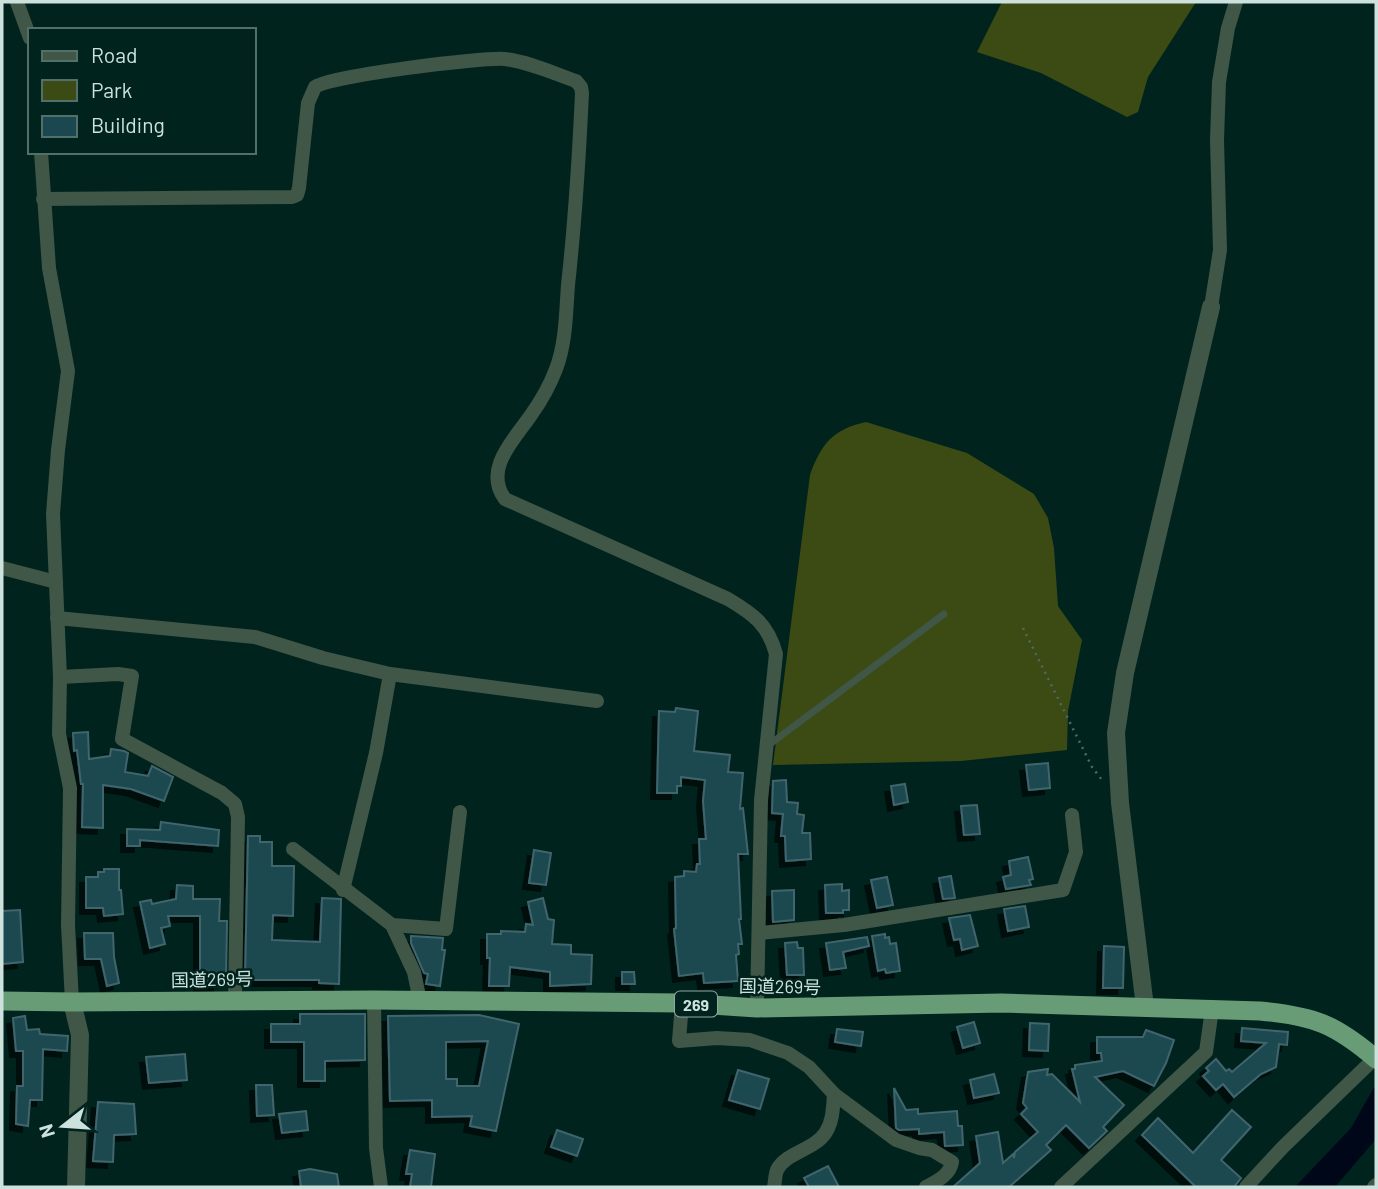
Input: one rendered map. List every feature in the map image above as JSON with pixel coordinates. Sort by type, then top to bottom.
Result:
[{"type":"highway","name":"国道269号","points":[[2,1001],[374,1000],[682,1003],[757,1008],[1001,1003],[1212,1009],[1297,1014],[1348,1035],[1376,1058]]},
{"type":"street","points":[[17,2],[28,32]]},
{"type":"street","points":[[1145,1007],[1119,803],[1115,733],[1125,673],[1211,307],[1220,250],[1217,140],[1219,82],[1228,28],[1236,2]]},
{"type":"street","points":[[43,199],[297,195],[308,103],[315,87],[332,80],[432,65],[502,59],[521,62],[576,81],[582,93],[578,194],[563,341],[557,366],[547,389],[506,449],[497,471],[497,488],[505,499],[727,599],[749,611],[771,634],[776,654],[761,800],[757,1008]]},
{"type":"street","points":[[41,154],[49,268],[68,371],[53,514],[60,677],[59,734],[70,788],[68,925],[72,1002],[79,1035],[76,1187]]},
{"type":"street","points":[[2,568],[56,582]]},
{"type":"street","points":[[57,618],[255,637],[323,658],[390,674],[597,701]]},
{"type":"street","points":[[60,677],[118,674],[132,676],[122,739],[222,793],[235,804],[238,817],[235,1000]]},
{"type":"street","points":[[343,890],[376,753],[390,674]]},
{"type":"street","points":[[392,925],[446,929],[460,812]]},
{"type":"street","points":[[759,933],[844,925],[1063,890],[1076,852],[1072,816]]},
{"type":"street","points":[[293,849],[392,925],[414,972],[420,1001]]},
{"type":"street","points":[[374,1000],[376,1148],[381,1187]]},
{"type":"street","points":[[682,1003],[679,1041],[717,1038],[750,1040],[788,1053],[809,1066],[834,1094],[896,1140],[919,1149],[932,1150],[952,1162],[951,1168],[941,1178],[926,1187]]},
{"type":"street","points":[[1061,1187],[1206,1052],[1212,1009]]},
{"type":"street","points":[[1246,1187],[1376,1058]]},
{"type":"street","points":[[774,1187],[777,1171],[786,1161],[819,1141],[827,1131],[832,1116],[834,1094]]},
{"type":"lane","points":[[766,748],[944,614]]},
{"type":"path","points":[[1023,628],[1092,766],[1119,803]]},
{"type":"green space","points":[[1002,2],[1196,2],[1148,77],[1138,112],[1127,117],[1041,73],[977,52]]},
{"type":"green space","points":[[866,422],[967,453],[1034,494],[1048,518],[1054,548],[1058,606],[1082,640],[1068,711],[1067,750],[961,761],[773,765],[810,475],[824,446],[830,440],[845,429]]},
{"type":"water","points":[[1376,1084],[1376,1139],[1335,1187],[1295,1187],[1351,1128]]},
{"type":"building","points":[[676,708],[698,711],[694,751],[730,755],[728,772],[743,773],[740,809],[743,808],[748,854],[738,854],[742,944],[738,944],[739,954],[736,955],[738,981],[704,983],[703,973],[679,976],[674,929],[675,877],[684,876],[684,871],[696,872],[697,864],[700,864],[699,839],[706,839],[703,801],[705,780],[681,777],[681,786],[677,786],[677,793],[657,793],[659,711],[675,712]]},
{"type":"building","points":[[88,732],[89,759],[110,756],[111,749],[124,751],[128,753],[125,772],[148,776],[152,766],[173,777],[164,801],[131,789],[103,785],[103,828],[82,827],[83,784],[77,750],[74,751],[73,733]]},
{"type":"building","points":[[1048,763],[1050,788],[1029,790],[1026,765]]},
{"type":"building","points":[[786,780],[787,802],[798,803],[797,814],[804,815],[802,833],[810,833],[811,859],[786,861],[785,836],[781,836],[783,814],[772,813],[773,781]]},
{"type":"building","points":[[905,784],[908,802],[894,805],[891,786]]},
{"type":"building","points":[[977,805],[980,834],[964,835],[961,806]]},
{"type":"building","points":[[161,822],[219,830],[218,846],[140,840],[140,846],[127,846],[127,829],[160,830]]},
{"type":"building","points":[[248,836],[260,836],[260,842],[272,842],[272,866],[294,866],[293,916],[273,915],[272,940],[320,942],[322,898],[341,899],[339,984],[319,983],[319,980],[245,980]]},
{"type":"building","points":[[534,850],[551,853],[546,885],[529,883]]},
{"type":"building","points":[[1028,857],[1033,879],[1029,880],[1031,885],[1006,889],[1003,877],[1011,875],[1009,861]]},
{"type":"building","points":[[104,869],[119,869],[123,914],[104,916],[103,908],[86,908],[86,877],[98,877],[98,872],[104,872]]},
{"type":"building","points":[[951,876],[955,898],[943,899],[939,878]]},
{"type":"building","points":[[887,877],[893,905],[877,908],[871,880]]},
{"type":"building","points":[[842,884],[842,891],[849,890],[849,910],[843,910],[843,913],[826,913],[825,885]]},
{"type":"building","points":[[177,885],[193,886],[193,899],[220,899],[219,921],[227,921],[226,978],[219,977],[219,986],[200,986],[200,916],[168,916],[170,926],[161,928],[165,944],[150,948],[140,902],[151,900],[152,904],[176,899]]},
{"type":"building","points":[[794,890],[794,920],[773,922],[772,891]]},
{"type":"building","points":[[543,898],[548,919],[554,920],[552,944],[571,945],[571,954],[592,955],[591,984],[550,986],[550,972],[510,967],[509,986],[489,986],[487,934],[501,934],[501,931],[525,932],[526,924],[533,925],[528,902]]},
{"type":"building","points":[[1025,906],[1029,927],[1008,931],[1004,909]]},
{"type":"building","points":[[20,910],[23,962],[2,964],[2,911]]},
{"type":"building","points":[[970,915],[978,946],[962,950],[960,939],[954,940],[949,918]]},
{"type":"building","points":[[84,933],[113,933],[119,983],[107,986],[101,959],[85,959]]},
{"type":"building","points":[[885,934],[885,938],[889,937],[890,944],[896,943],[900,971],[878,971],[872,936]]},
{"type":"building","points":[[411,936],[443,938],[442,950],[445,950],[440,986],[426,984],[428,974],[424,973],[411,943]]},
{"type":"building","points":[[867,937],[869,946],[843,952],[846,968],[830,970],[826,943]]},
{"type":"building","points":[[797,942],[798,948],[803,948],[804,975],[787,975],[785,943]]},
{"type":"building","points":[[1104,946],[1124,947],[1123,988],[1103,988]]},
{"type":"building","points":[[622,972],[634,972],[635,984],[622,984]]},
{"type":"building","points":[[300,1014],[365,1014],[365,1060],[325,1061],[325,1081],[304,1081],[304,1042],[271,1042],[271,1024],[300,1024]]},
{"type":"building","points":[[479,1015],[519,1024],[496,1131],[470,1126],[472,1116],[432,1117],[432,1100],[390,1101],[388,1016]],"holes":[[[488,1041],[479,1086],[457,1086],[457,1079],[446,1079],[446,1042]]]},
{"type":"building","points":[[25,1016],[27,1030],[39,1029],[40,1034],[68,1036],[67,1051],[43,1049],[42,1100],[30,1100],[28,1126],[16,1124],[17,1086],[23,1086],[23,1051],[16,1051],[13,1018]]},
{"type":"building","points":[[974,1022],[980,1043],[963,1048],[957,1027]]},
{"type":"building","points":[[1030,1023],[1049,1024],[1048,1051],[1029,1050]]},
{"type":"building","points":[[1242,1028],[1288,1032],[1287,1045],[1279,1044],[1276,1067],[1261,1074],[1234,1097],[1223,1084],[1216,1090],[1203,1076],[1209,1071],[1206,1068],[1216,1059],[1226,1071],[1229,1069],[1232,1072],[1266,1043],[1241,1041]]},
{"type":"building","points":[[837,1029],[863,1032],[861,1046],[835,1042]]},
{"type":"building","points":[[1146,1030],[1174,1040],[1166,1063],[1154,1086],[1123,1071],[1095,1077],[1124,1105],[1103,1127],[1107,1131],[1089,1148],[1066,1125],[1046,1145],[1051,1150],[1009,1187],[953,1187],[980,1163],[976,1136],[998,1132],[1003,1163],[1013,1154],[1014,1158],[1015,1152],[1038,1132],[1021,1114],[1027,1108],[1023,1103],[1028,1072],[1048,1069],[1047,1075],[1052,1074],[1080,1102],[1072,1069],[1075,1069],[1075,1065],[1102,1061],[1101,1053],[1097,1053],[1097,1037],[1143,1037]]},
{"type":"building","points":[[185,1054],[187,1080],[149,1083],[146,1057]]},
{"type":"building","points":[[738,1070],[769,1079],[760,1109],[729,1100]]},
{"type":"building","points":[[994,1074],[999,1093],[974,1098],[970,1080]]},
{"type":"building","points":[[256,1085],[272,1085],[274,1115],[257,1116]]},
{"type":"building","points":[[894,1088],[906,1110],[918,1109],[918,1114],[957,1111],[958,1126],[962,1126],[963,1145],[945,1146],[944,1132],[919,1134],[919,1129],[896,1128]]},
{"type":"building","points":[[98,1102],[134,1104],[136,1134],[114,1135],[113,1162],[93,1161]]},
{"type":"building","points":[[1232,1110],[1251,1127],[1221,1160],[1241,1178],[1234,1187],[1196,1187],[1142,1135],[1158,1118],[1193,1153]]},
{"type":"building","points":[[306,1111],[308,1130],[282,1133],[279,1114]]},
{"type":"building","points":[[557,1130],[583,1139],[577,1156],[551,1147]]},
{"type":"building","points":[[410,1150],[435,1154],[431,1187],[410,1187],[412,1174],[406,1174]]},
{"type":"building","points":[[828,1166],[839,1187],[809,1187],[804,1178]]},
{"type":"building","points":[[310,1169],[337,1174],[339,1187],[301,1187],[299,1171]]}]
